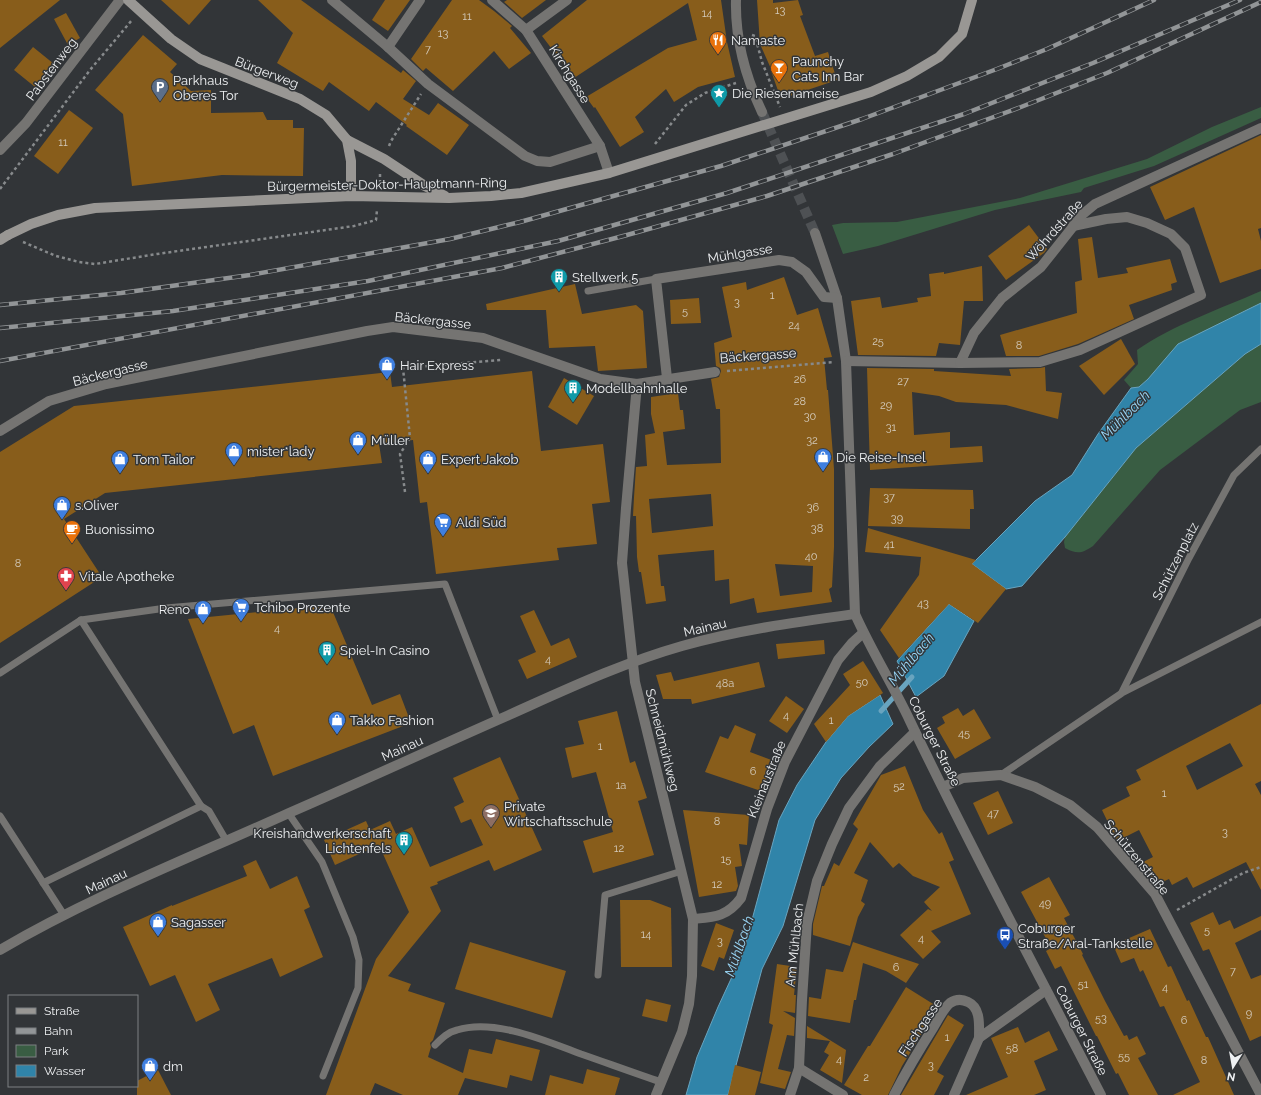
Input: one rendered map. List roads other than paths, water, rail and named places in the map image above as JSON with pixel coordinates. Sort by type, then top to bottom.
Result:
[{"type":"street","name":"Pabstenweg","points":[[0,150],[26,123],[120,0]]},
{"type":"street","name":"Bürgerweg","points":[[128,0],[171,39],[200,59],[300,99],[314,106],[326,115],[347,140],[351,161],[351,196]]},
{"type":"street","points":[[332,0],[388,47],[428,84],[526,156],[538,161],[550,162],[600,146]]},
{"type":"street","points":[[388,47],[420,0]]},
{"type":"street","name":"Kirchgasse","points":[[492,0],[526,30],[600,146],[609,173]]},
{"type":"street","points":[[526,30],[567,0]]},
{"type":"street","points":[[736,0],[739,34],[745,64],[755,97],[762,112]]},
{"type":"street","name":"Bürgermeister-Doktor-Hauptmann-Ring","points":[[0,240],[31,224],[58,215],[95,208],[128,205],[351,196],[449,198],[491,196],[521,193],[609,173],[871,92],[907,76],[939,57],[962,34],[972,0]]},
{"type":"street","name":"Wöhrdstraße","points":[[960,363],[974,333],[1002,298],[1041,267],[1083,214],[1095,204],[1261,128]]},
{"type":"street","points":[[347,140],[384,159],[425,186],[449,198]]},
{"type":"street","points":[[846,361],[960,363],[1040,362],[1080,350],[1201,295],[1185,248],[1171,234],[1147,223],[1127,217],[1106,219],[1073,226]]},
{"type":"street","name":"Coburger Straße","points":[[815,233],[837,298],[846,361],[855,614],[863,633],[910,721],[998,899],[1101,1095]]},
{"type":"street","name":"Mühlgasse","points":[[656,279],[779,260],[792,262],[806,272],[824,297],[837,298]]},
{"type":"street","points":[[656,279],[666,378]]},
{"type":"street","name":"Bäckergasse","points":[[0,431],[50,401],[106,384],[360,332],[393,327],[483,338],[600,379],[637,384],[666,378],[715,372]]},
{"type":"street","name":"Schneidmühlweg","points":[[637,384],[622,563],[632,663],[635,682],[693,919],[692,969],[689,1004],[682,1032],[656,1095]]},
{"type":"street","name":"Mainau","points":[[0,950],[33,930],[226,840],[289,814],[567,689],[632,663],[682,646],[732,634],[855,614]]},
{"type":"street","name":"Kleinaustraße","points":[[693,919],[724,914],[734,907],[740,898],[767,809],[785,762],[838,660],[852,643],[863,633]]},
{"type":"street","name":"Am Mühlbach","points":[[790,1095],[800,1068],[802,1000],[808,923],[816,881],[849,808],[880,766],[915,732]]},
{"type":"street","name":"Schützenstraße","points":[[943,787],[963,778],[1001,775],[1036,787],[1070,805],[1097,827],[1155,894],[1261,1095]]},
{"type":"street","points":[[979,1038],[1046,990]]},
{"type":"street","name":"Fischgasse","points":[[894,1095],[905,1072],[943,1011],[951,1002],[962,1000],[974,1006],[977,1012],[979,1020],[979,1038],[954,1095]]},
{"type":"street","points":[[800,1068],[843,1095]]},
{"type":"lane","points":[[588,291],[656,279]]},
{"type":"lane","name":"Schützenplatz","points":[[1122,693],[1189,558],[1234,475],[1261,449]]},
{"type":"lane","points":[[0,673],[81,620],[166,608],[445,584],[498,720]]},
{"type":"lane","points":[[81,620],[201,806],[209,811],[226,840]]},
{"type":"lane","name":"Schützenplatz","points":[[1001,775],[1122,693],[1261,622]]},
{"type":"lane","points":[[43,883],[201,806]]},
{"type":"lane","points":[[289,814],[322,862],[353,937],[359,960],[358,988],[323,1076]]},
{"type":"lane","points":[[0,816],[64,915]]},
{"type":"lane","points":[[598,975],[605,895],[682,871]]},
{"type":"lane","points":[[435,1045],[445,1035],[458,1029],[505,1029],[538,1038],[661,1082]]},
{"type":"water","points":[[1261,303],[1261,344],[1245,354],[1136,448],[1065,537],[1022,586],[1006,589],[972,564],[1035,501],[1072,475],[1098,434],[1131,388],[1139,387],[1148,379],[1178,344]]},
{"type":"water","points":[[949,604],[974,621],[944,676],[916,697],[897,661]]},
{"type":"water","points":[[880,695],[893,724],[869,747],[841,778],[815,820],[783,926],[762,969],[728,1095],[686,1095],[697,1057],[743,953],[779,820],[797,785],[826,742],[848,716]]},
{"type":"waterway","name":"Mühlbach","points":[[881,711],[912,677]]},
{"type":"tunnel","points":[[762,112],[815,233]]},
{"type":"railway","points":[[0,305],[121,293],[250,275],[450,239],[520,222],[721,166],[862,119],[1047,49],[1154,0]]},
{"type":"railway","points":[[0,328],[173,311],[368,281],[558,241],[727,193],[964,114],[1093,63],[1240,0]]},
{"type":"railway","points":[[0,361],[502,268],[767,196],[893,154],[1021,107],[1107,73],[1261,2]]},
{"type":"place","name":"Namaste","points":[[718,55]]},
{"type":"place","name":"Paunchy Cats Inn Bar","points":[[779,83]]},
{"type":"place","name":"Parkhaus Oberes Tor","points":[[160,102]]},
{"type":"place","name":"Die Riesenameise","points":[[719,108]]},
{"type":"place","name":"Stellwerk 5","points":[[559,292]]},
{"type":"place","name":"Hair Express","points":[[387,380]]},
{"type":"place","name":"Modellbahnhalle","points":[[573,403]]},
{"type":"place","name":"Müller","points":[[358,455]]},
{"type":"place","name":"mister*lady","points":[[234,466]]},
{"type":"place","name":"Die Reise-Insel","points":[[823,472]]},
{"type":"place","name":"Tom Tailor","points":[[120,474]]},
{"type":"place","name":"Expert Jakob","points":[[428,474]]},
{"type":"place","name":"s.Oliver","points":[[62,520]]},
{"type":"place","name":"Aldi Süd","points":[[443,537]]},
{"type":"place","name":"Buonissimo","points":[[72,544]]},
{"type":"place","name":"Vitale Apotheke","points":[[66,591]]},
{"type":"place","name":"Tchibo Prozente","points":[[241,622]]},
{"type":"place","name":"Reno","points":[[203,624]]},
{"type":"place","name":"Spiel-In Casino","points":[[327,665]]},
{"type":"place","name":"Takko Fashion","points":[[337,735]]},
{"type":"place","name":"Private Wirtschaftsschule","points":[[491,828]]},
{"type":"place","name":"Kreishandwerkerschaft Lichtenfels","points":[[404,855]]},
{"type":"place","name":"Sagasser","points":[[158,937]]},
{"type":"place","name":"Coburger Straße/Aral-Tankstelle","points":[[1005,950]]},
{"type":"place","name":"dm","points":[[150,1081]]}]
